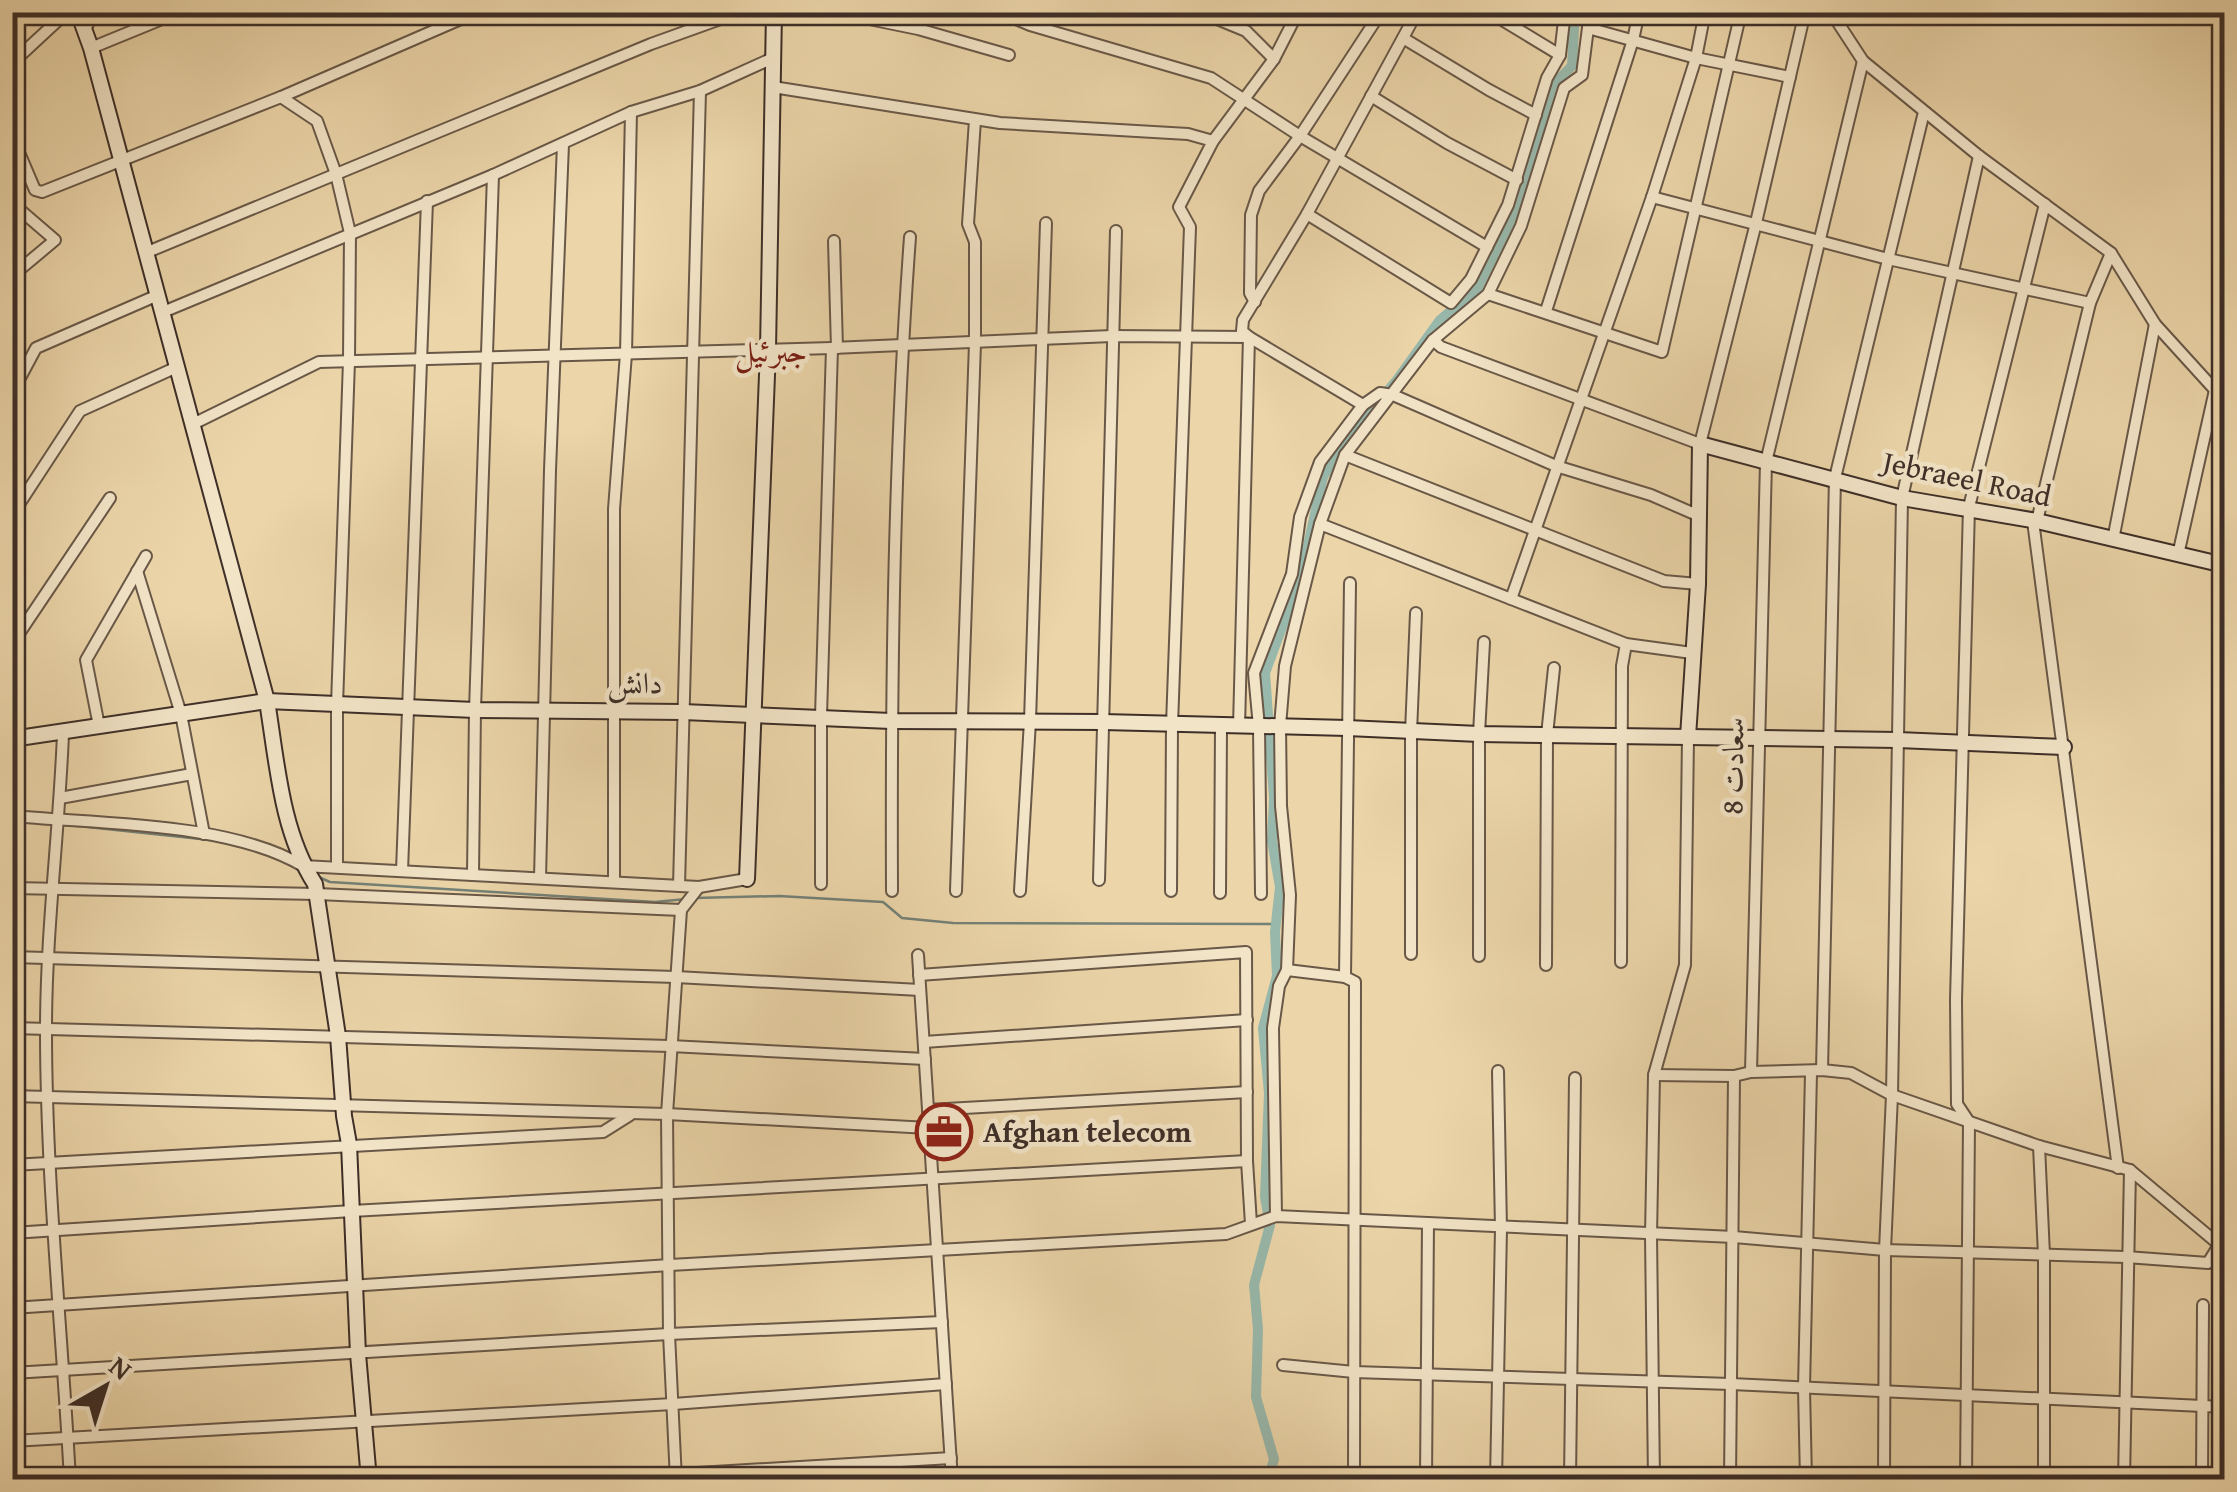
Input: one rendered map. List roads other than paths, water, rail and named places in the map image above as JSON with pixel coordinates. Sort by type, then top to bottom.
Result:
[{"type":"street","points":[[12,64],[67,12]]},
{"type":"street","points":[[78,12],[91,48],[267,701],[282,799],[303,866],[316,889],[350,1144],[358,1354],[369,1480]]},
{"type":"street","points":[[85,29],[95,12]]},
{"type":"street","points":[[91,48],[179,12]]},
{"type":"street","points":[[12,136],[39,192],[281,97],[478,12]]},
{"type":"street","points":[[145,253],[651,44],[740,12]]},
{"type":"street","points":[[12,816],[248,841],[303,866],[699,887],[747,879],[768,350],[774,12]]},
{"type":"street","points":[[835,12],[918,28],[1009,54]]},
{"type":"street","points":[[999,12],[1030,25],[1211,78],[1487,247]]},
{"type":"street","points":[[1200,12],[1246,31],[1274,58]]},
{"type":"street","points":[[1170,890],[1190,227],[1179,207],[1213,141],[1274,58],[1298,12]]},
{"type":"street","points":[[1255,302],[1250,293],[1251,214],[1259,191],[1381,12]]},
{"type":"street","points":[[1363,405],[1249,337],[1242,330],[1242,320],[1308,214],[1417,12]]},
{"type":"street","points":[[1489,12],[1560,55]]},
{"type":"street","points":[[1308,214],[1451,303],[1472,280],[1508,205],[1547,78],[1560,55],[1565,12]]},
{"type":"street","points":[[1276,1216],[1273,1028],[1279,986],[1288,970],[1290,894],[1281,806],[1280,726],[1285,666],[1320,524],[1346,455],[1433,340],[1488,294],[1521,226],[1564,88],[1582,76],[1590,12]]},
{"type":"street","points":[[1546,311],[1639,12]]},
{"type":"street","points":[[1511,600],[1652,198],[1696,58],[1705,12]]},
{"type":"street","points":[[1488,294],[1662,352],[1741,12]]},
{"type":"street","points":[[1654,1480],[1654,1074],[1686,965],[1688,737],[1698,584],[1700,444],[1756,226],[1804,12]]},
{"type":"street","points":[[1831,12],[1863,61],[1978,156],[2111,254],[2155,324],[2220,392],[2178,555]]},
{"type":"street","points":[[1588,28],[1696,58],[1790,77]]},
{"type":"street","points":[[1403,38],[1536,115]]},
{"type":"street","points":[[163,312],[493,175],[631,112],[700,91],[773,58]]},
{"type":"street","name":"سعادت 8","points":[[1751,1072],[1766,462],[1863,61]]},
{"type":"street","points":[[774,87],[975,120],[1188,134],[1213,141]]},
{"type":"street","points":[[679,886],[700,91]]},
{"type":"street","points":[[1371,96],[1447,143],[1516,179]]},
{"type":"street","points":[[281,97],[318,121],[350,234],[350,361],[337,706],[337,867]]},
{"type":"street","points":[[614,882],[614,509],[626,354],[631,112]]},
{"type":"street","points":[[1806,1480],[1808,1242],[1836,478],[1924,112]]},
{"type":"street","points":[[956,892],[975,343],[975,242],[968,224],[975,120]]},
{"type":"street","points":[[540,878],[563,144]]},
{"type":"street","points":[[1884,1480],[1885,1250],[1892,1095],[1902,498],[1978,156]]},
{"type":"street","points":[[474,875],[475,710],[493,175]]},
{"type":"street","points":[[1652,198],[1888,259],[2090,303]]},
{"type":"street","points":[[402,871],[426,201]]},
{"type":"street","points":[[12,203],[55,240],[12,276]]},
{"type":"street","points":[[1966,1480],[1969,1122],[1957,1104],[1956,1052],[1969,507],[2044,204]]},
{"type":"street","points":[[1020,890],[1030,721],[1046,223]]},
{"type":"street","points":[[1099,880],[1116,231]]},
{"type":"street","points":[[892,891],[891,721],[902,346],[910,237]]},
{"type":"street","points":[[822,884],[821,716],[834,242]]},
{"type":"street","points":[[2111,254],[2090,303],[2035,521],[2124,1169],[2124,1480]]},
{"type":"street","points":[[12,393],[36,348],[158,296]]},
{"type":"street","points":[[2113,540],[2155,324]]},
{"type":"street","points":[[193,424],[319,362],[902,346],[1112,336],[1249,337]]},
{"type":"street","points":[[1239,726],[1249,337]]},
{"type":"street","points":[[1433,340],[1441,347],[1700,444]]},
{"type":"street","points":[[12,514],[80,411],[177,368]]},
{"type":"street","points":[[1262,894],[1260,727],[1254,673],[1292,574],[1300,517],[1320,462],[1363,405],[1380,392],[1393,395],[1556,466],[1651,495],[1697,514]]},
{"type":"street","name":"Jebraeel Road","points":[[1700,444],[1902,498],[1969,507],[2224,565]]},
{"type":"street","points":[[1346,455],[1664,581],[1698,584]]},
{"type":"street","points":[[12,644],[110,498]]},
{"type":"street","points":[[1320,524],[1626,644],[1692,653]]},
{"type":"street","points":[[99,726],[86,660],[146,556]]},
{"type":"street","points":[[137,571],[181,714],[204,834]]},
{"type":"street","points":[[1346,977],[1350,583]]},
{"type":"street","points":[[1411,954],[1410,732],[1416,613]]},
{"type":"street","points":[[1480,956],[1479,734],[1484,642]]},
{"type":"street","points":[[1621,962],[1622,666],[1626,644]]},
{"type":"street","points":[[1546,965],[1547,735],[1554,668]]},
{"type":"street","name":"دانش","points":[[12,739],[267,701],[891,721],[1829,738],[2064,747]]},
{"type":"street","points":[[1220,893],[1221,726]]},
{"type":"street","points":[[63,734],[60,820],[50,889],[46,1029],[61,1370],[70,1480]]},
{"type":"street","points":[[60,798],[192,774]]},
{"type":"street","points":[[676,1477],[669,1334],[666,1114],[681,910],[699,887]]},
{"type":"street","points":[[12,888],[316,889],[681,910]]},
{"type":"street","points":[[919,975],[1243,951],[1248,956],[1247,1161],[1251,1224]]},
{"type":"street","points":[[918,955],[952,1480]]},
{"type":"street","points":[[12,957],[328,965],[920,990]]},
{"type":"street","points":[[1288,970],[1346,977],[1355,982],[1354,1480]]},
{"type":"street","points":[[924,1042],[1247,1020]]},
{"type":"street","points":[[12,1028],[670,1046],[925,1059]]},
{"type":"street","points":[[1496,1480],[1501,1229],[1498,1071]]},
{"type":"street","points":[[12,1308],[1226,1234],[1276,1216],[2208,1264],[2222,1247],[2124,1169],[1969,1122],[1892,1095],[1850,1073],[1654,1074]]},
{"type":"street","points":[[1730,1480],[1734,1076]]},
{"type":"street","points":[[1570,1480],[1575,1078]]},
{"type":"street","points":[[928,1110],[1247,1092]]},
{"type":"street","points":[[12,1096],[666,1114],[929,1128]]},
{"type":"street","points":[[12,1165],[603,1132],[631,1114]]},
{"type":"street","points":[[2040,1146],[2044,1480]]},
{"type":"street","points":[[12,1233],[1247,1161]]},
{"type":"street","points":[[1426,1480],[1428,1223]]},
{"type":"street","points":[[2202,1480],[2204,1305]]},
{"type":"street","points":[[12,1373],[942,1322]]},
{"type":"street","points":[[1283,1364],[1354,1372],[1731,1384],[2224,1407]]},
{"type":"street","points":[[12,1441],[673,1404],[946,1384]]},
{"type":"street","points":[[579,1480],[951,1458]]},
{"type":"waterway","points":[[1268,1480],[1274,1459],[1256,1397],[1258,1329],[1254,1285],[1270,1225],[1265,1197],[1269,1093],[1263,1028],[1277,976],[1275,932],[1280,887],[1272,841],[1274,798],[1265,673],[1302,573],[1323,477],[1343,443],[1397,380],[1440,320],[1477,289],[1520,202],[1552,86],[1572,66],[1575,12]]},
{"type":"waterway","points":[[59,824],[210,840]]},
{"type":"waterway","points":[[321,878],[330,882],[655,902],[686,899]]},
{"type":"waterway","points":[[694,898],[779,896],[883,902],[902,918],[953,923],[1276,924]]},
{"type":"place","name":"Afghan telecom","points":[[944,1132]]},
{"type":"district","name":"جبرئیل","points":[[771,351]]}]
